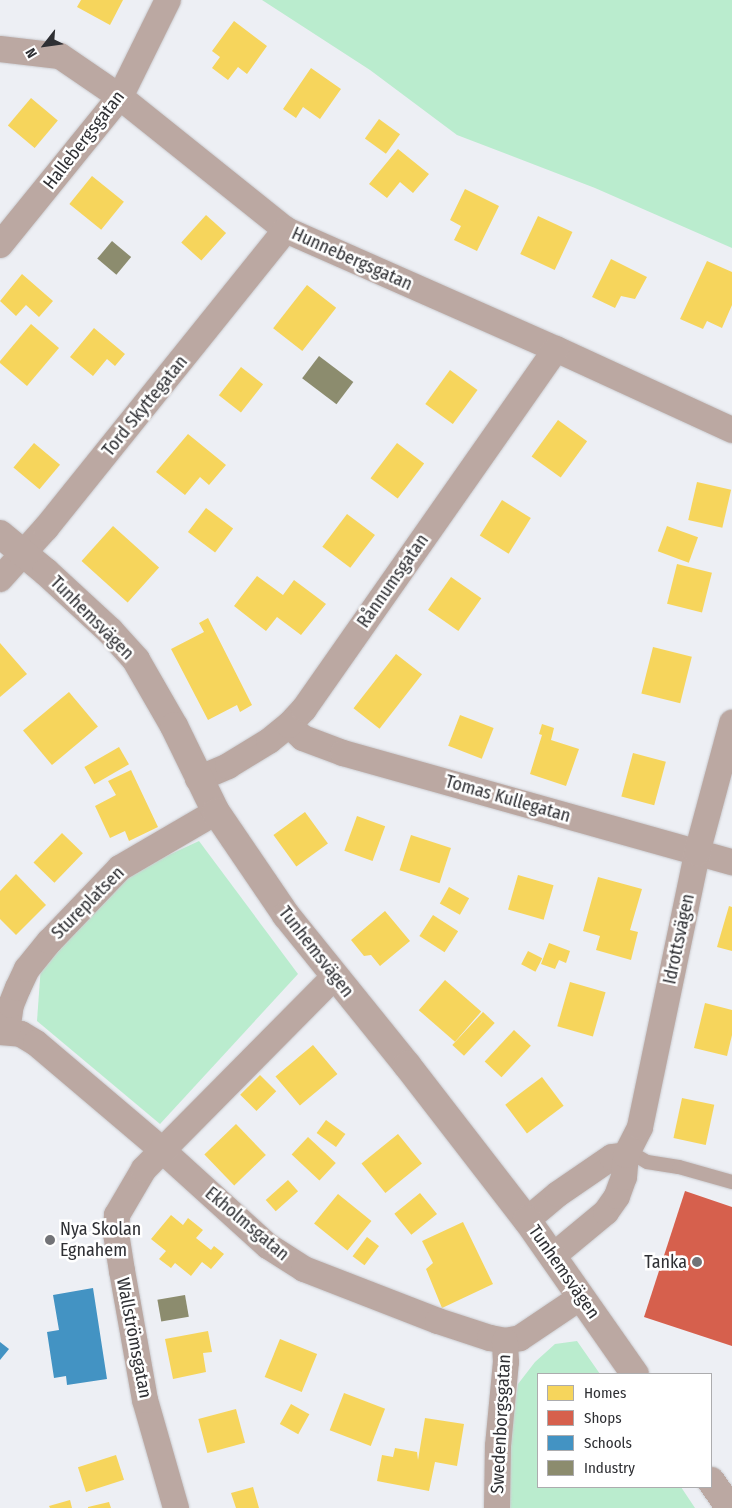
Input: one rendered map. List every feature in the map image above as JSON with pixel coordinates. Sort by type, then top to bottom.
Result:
[{"type":"street","name":"Hallebergsgatan","points":[[0,245],[120,97],[168,0]]},
{"type":"street","name":"Hunnebergsgatan","points":[[0,49],[60,56],[120,97],[286,230],[556,349],[732,430]]},
{"type":"street","name":"Tord Skyttegatan","points":[[0,579],[24,554],[286,230]]},
{"type":"street","name":"Rånnumsgatan","points":[[198,779],[228,766],[269,741],[289,725],[304,709],[556,349]]},
{"type":"street","name":"Tunhemsvägen","points":[[0,534],[110,630],[136,660],[174,726],[198,779],[216,812],[286,915],[334,977],[407,1065],[527,1220],[634,1373]]},
{"type":"street","name":"Idrottsvägen","points":[[553,1256],[606,1212],[617,1196],[624,1178],[627,1153],[640,1127],[698,853],[732,723]]},
{"type":"street","name":"Tomas Kullegatan","points":[[289,725],[303,738],[343,753],[732,862]]},
{"type":"street","name":"Stureplatsen","points":[[3,1032],[10,1005],[27,969],[56,934],[120,868],[216,812]]},
{"type":"street","points":[[162,1150],[334,977]]},
{"type":"street","name":"Ekholmsgatan","points":[[3,1032],[21,1034],[36,1043],[162,1150],[268,1246],[304,1269],[438,1321],[505,1341]]},
{"type":"street","name":"Wallströmsgatan","points":[[162,1150],[144,1169],[127,1196],[117,1215],[116,1234],[145,1400],[176,1508]]},
{"type":"street","points":[[527,1220],[558,1194],[612,1157],[627,1153]]},
{"type":"street","points":[[505,1341],[520,1338],[581,1297]]},
{"type":"street","name":"Swedenborgsgatan","points":[[497,1508],[498,1446],[506,1362],[505,1341]]},
{"type":"street","points":[[712,1482],[730,1508]]},
{"type":"lane","points":[[627,1153],[647,1162],[679,1167],[732,1182]]},
{"type":"green space","points":[[262,0],[732,0],[732,248],[595,188],[457,135],[370,70]]},
{"type":"green space","points":[[199,841],[298,974],[160,1124],[37,1021],[41,965],[134,871]]},
{"type":"green space","points":[[577,1341],[599,1373],[537,1373],[537,1488],[682,1488],[695,1508],[509,1508],[509,1441],[518,1384],[535,1362],[555,1344]]},
{"type":"building: Homes","points":[[81,0],[123,0],[110,25],[77,7]]},
{"type":"building: Homes","points":[[234,21],[267,46],[247,74],[238,67],[228,80],[212,68],[220,57],[212,51]]},
{"type":"building: Homes","points":[[311,68],[341,89],[320,119],[303,107],[296,118],[283,109]]},
{"type":"building: Homes","points":[[31,98],[58,120],[35,148],[8,126]]},
{"type":"building: Homes","points":[[379,119],[400,134],[386,154],[365,138]]},
{"type":"building: Homes","points":[[398,149],[429,174],[413,193],[400,182],[387,198],[369,184]]},
{"type":"building: Homes","points":[[92,176],[124,202],[101,230],[69,204]]},
{"type":"building: Homes","points":[[465,189],[499,206],[477,251],[454,240],[461,226],[450,220]]},
{"type":"building: Homes","points":[[206,215],[226,233],[201,261],[181,242]]},
{"type":"building: Homes","points":[[538,216],[572,232],[555,270],[520,254]]},
{"type":"building: Homes","points":[[611,259],[647,277],[635,299],[621,296],[615,308],[592,297]]},
{"type":"building: Homes","points":[[707,261],[732,272],[732,305],[722,328],[707,321],[703,329],[680,319]]},
{"type":"building: Homes","points":[[22,274],[53,301],[39,317],[26,305],[16,316],[0,301]]},
{"type":"building: Homes","points":[[307,285],[336,308],[302,351],[273,328]]},
{"type":"building: Homes","points":[[31,324],[59,348],[27,386],[0,361]]},
{"type":"building: Homes","points":[[94,328],[125,354],[115,366],[107,359],[93,376],[70,357]]},
{"type":"building: Homes","points":[[241,367],[263,384],[241,413],[219,395]]},
{"type":"building: Homes","points":[[450,370],[478,390],[453,424],[425,404]]},
{"type":"building: Homes","points":[[558,420],[587,441],[561,478],[532,456]]},
{"type":"building: Homes","points":[[188,434],[226,465],[209,485],[200,477],[185,495],[156,472]]},
{"type":"building: Homes","points":[[34,443],[60,465],[39,489],[13,468]]},
{"type":"building: Homes","points":[[397,443],[424,463],[398,499],[371,478]]},
{"type":"building: Homes","points":[[697,482],[731,490],[722,528],[688,520]]},
{"type":"building: Homes","points":[[502,500],[531,518],[509,554],[480,536]]},
{"type":"building: Homes","points":[[206,508],[233,528],[215,552],[188,532]]},
{"type":"building: Homes","points":[[347,514],[375,535],[350,568],[322,547]]},
{"type":"building: Homes","points":[[113,526],[159,567],[128,602],[82,561]]},
{"type":"building: Homes","points":[[667,526],[698,537],[689,563],[658,551]]},
{"type":"building: Homes","points":[[677,564],[712,573],[702,612],[667,604]]},
{"type":"building: Homes","points":[[257,576],[283,595],[294,580],[326,604],[301,635],[277,617],[266,631],[234,606]]},
{"type":"building: Homes","points":[[451,577],[481,598],[458,631],[428,610]]},
{"type":"building: Homes","points":[[208,618],[252,705],[240,712],[237,705],[208,720],[171,649],[204,632],[199,623]]},
{"type":"building: Homes","points":[[0,643],[27,674],[0,697]]},
{"type":"building: Homes","points":[[653,647],[692,657],[680,703],[641,694]]},
{"type":"building: Homes","points":[[396,654],[422,674],[380,729],[354,708]]},
{"type":"building: Homes","points":[[69,692],[98,726],[52,765],[23,731]]},
{"type":"building: Homes","points":[[460,715],[494,728],[482,759],[448,746]]},
{"type":"building: Homes","points":[[542,724],[554,728],[551,740],[579,749],[566,786],[530,774],[542,735],[539,734]]},
{"type":"building: Homes","points":[[119,747],[129,764],[94,784],[84,767]]},
{"type":"building: Homes","points":[[633,753],[666,762],[654,805],[621,796]]},
{"type":"building: Homes","points":[[131,770],[158,827],[129,841],[125,831],[110,838],[95,806],[116,795],[108,781]]},
{"type":"building: Homes","points":[[305,812],[328,844],[296,866],[273,835]]},
{"type":"building: Homes","points":[[357,816],[385,826],[373,861],[344,851]]},
{"type":"building: Homes","points":[[62,833],[83,853],[54,883],[34,862]]},
{"type":"building: Homes","points":[[411,835],[451,848],[440,883],[400,870]]},
{"type":"building: Homes","points":[[16,874],[46,905],[16,935],[0,919],[0,891]]},
{"type":"building: Homes","points":[[518,875],[554,885],[544,920],[508,910]]},
{"type":"building: Homes","points":[[598,877],[642,889],[630,930],[638,932],[631,960],[596,950],[600,936],[583,931]]},
{"type":"building: Homes","points":[[449,887],[469,898],[460,915],[440,904]]},
{"type":"building: Homes","points":[[729,906],[732,907],[732,951],[717,947]]},
{"type":"building: Homes","points":[[385,911],[410,941],[380,966],[371,955],[364,956],[351,940]]},
{"type":"building: Homes","points":[[433,915],[458,931],[445,952],[419,936]]},
{"type":"building: Homes","points":[[549,943],[570,951],[566,963],[559,960],[555,969],[541,964]]},
{"type":"building: Homes","points":[[528,951],[542,958],[535,972],[521,964]]},
{"type":"building: Homes","points":[[445,980],[481,1011],[455,1042],[419,1010]]},
{"type":"building: Homes","points":[[570,982],[606,992],[593,1036],[557,1026]]},
{"type":"building: Homes","points":[[705,1003],[732,1010],[732,1035],[727,1056],[694,1048]]},
{"type":"building: Homes","points":[[483,1012],[495,1023],[464,1056],[452,1045]]},
{"type":"building: Homes","points":[[514,1030],[531,1046],[501,1077],[485,1061]]},
{"type":"building: Homes","points":[[313,1045],[337,1074],[300,1106],[275,1076]]},
{"type":"building: Homes","points":[[260,1075],[276,1091],[256,1111],[240,1095]]},
{"type":"building: Homes","points":[[542,1077],[564,1106],[527,1133],[505,1105]]},
{"type":"building: Homes","points":[[682,1098],[714,1105],[706,1145],[673,1138]]},
{"type":"building: Homes","points":[[326,1120],[345,1134],[336,1147],[317,1133]]},
{"type":"building: Homes","points":[[236,1124],[266,1155],[234,1185],[204,1155]]},
{"type":"building: Homes","points":[[398,1134],[422,1164],[385,1193],[361,1164]]},
{"type":"building: Homes","points":[[308,1137],[336,1163],[319,1180],[292,1155]]},
{"type":"building: Homes","points":[[288,1180],[298,1191],[276,1211],[266,1200]]},
{"type":"building: Homes","points":[[420,1193],[437,1214],[411,1235],[394,1214]]},
{"type":"building: Homes","points":[[338,1194],[371,1221],[348,1251],[314,1224]]},
{"type":"building: Homes","points":[[171,1215],[183,1225],[188,1218],[203,1230],[196,1238],[211,1250],[214,1246],[224,1254],[211,1269],[202,1262],[191,1276],[175,1263],[171,1268],[159,1259],[166,1251],[151,1239]]},
{"type":"building: Homes","points":[[463,1222],[493,1284],[442,1308],[426,1269],[433,1263],[422,1241]]},
{"type":"building: Homes","points":[[367,1237],[379,1246],[365,1265],[353,1256]]},
{"type":"building: Homes","points":[[208,1331],[212,1352],[203,1353],[206,1372],[173,1379],[165,1339]]},
{"type":"building: Homes","points":[[280,1339],[317,1354],[302,1392],[265,1377]]},
{"type":"building: Homes","points":[[344,1393],[385,1409],[371,1446],[330,1430]]},
{"type":"building: Homes","points":[[291,1404],[309,1414],[298,1434],[280,1424]]},
{"type":"building: Homes","points":[[236,1409],[245,1443],[207,1453],[198,1419]]},
{"type":"building: Homes","points":[[425,1418],[464,1424],[457,1466],[435,1462],[429,1491],[377,1481],[382,1455],[393,1457],[395,1448],[417,1452],[418,1460]]},
{"type":"building: Homes","points":[[116,1455],[124,1480],[86,1492],[78,1467]]},
{"type":"building: Homes","points":[[253,1487],[259,1508],[236,1508],[231,1493]]},
{"type":"building: Homes","points":[[70,1500],[72,1508],[50,1508],[49,1506]]},
{"type":"building: Homes","points":[[109,1502],[111,1508],[88,1508],[88,1507]]},
{"type":"building: Shops","name":"Tanka","points":[[685,1191],[732,1207],[732,1346],[644,1317]]},
{"type":"building: Schools","points":[[93,1288],[107,1379],[67,1385],[66,1376],[54,1378],[47,1332],[59,1330],[53,1295]]},
{"type":"building: Schools","points":[[0,1342],[9,1349],[0,1360]]},
{"type":"building: Industry","points":[[112,241],[131,257],[116,275],[97,259]]},
{"type":"building: Industry","points":[[319,356],[353,382],[336,404],[302,378]]},
{"type":"building: Industry","points":[[185,1295],[189,1317],[161,1322],[157,1300]]},
{"type":"place","name":"Nya Skolan Egnahem","points":[[50,1240]]},
{"type":"place","name":"Tanka","points":[[697,1262]]}]
